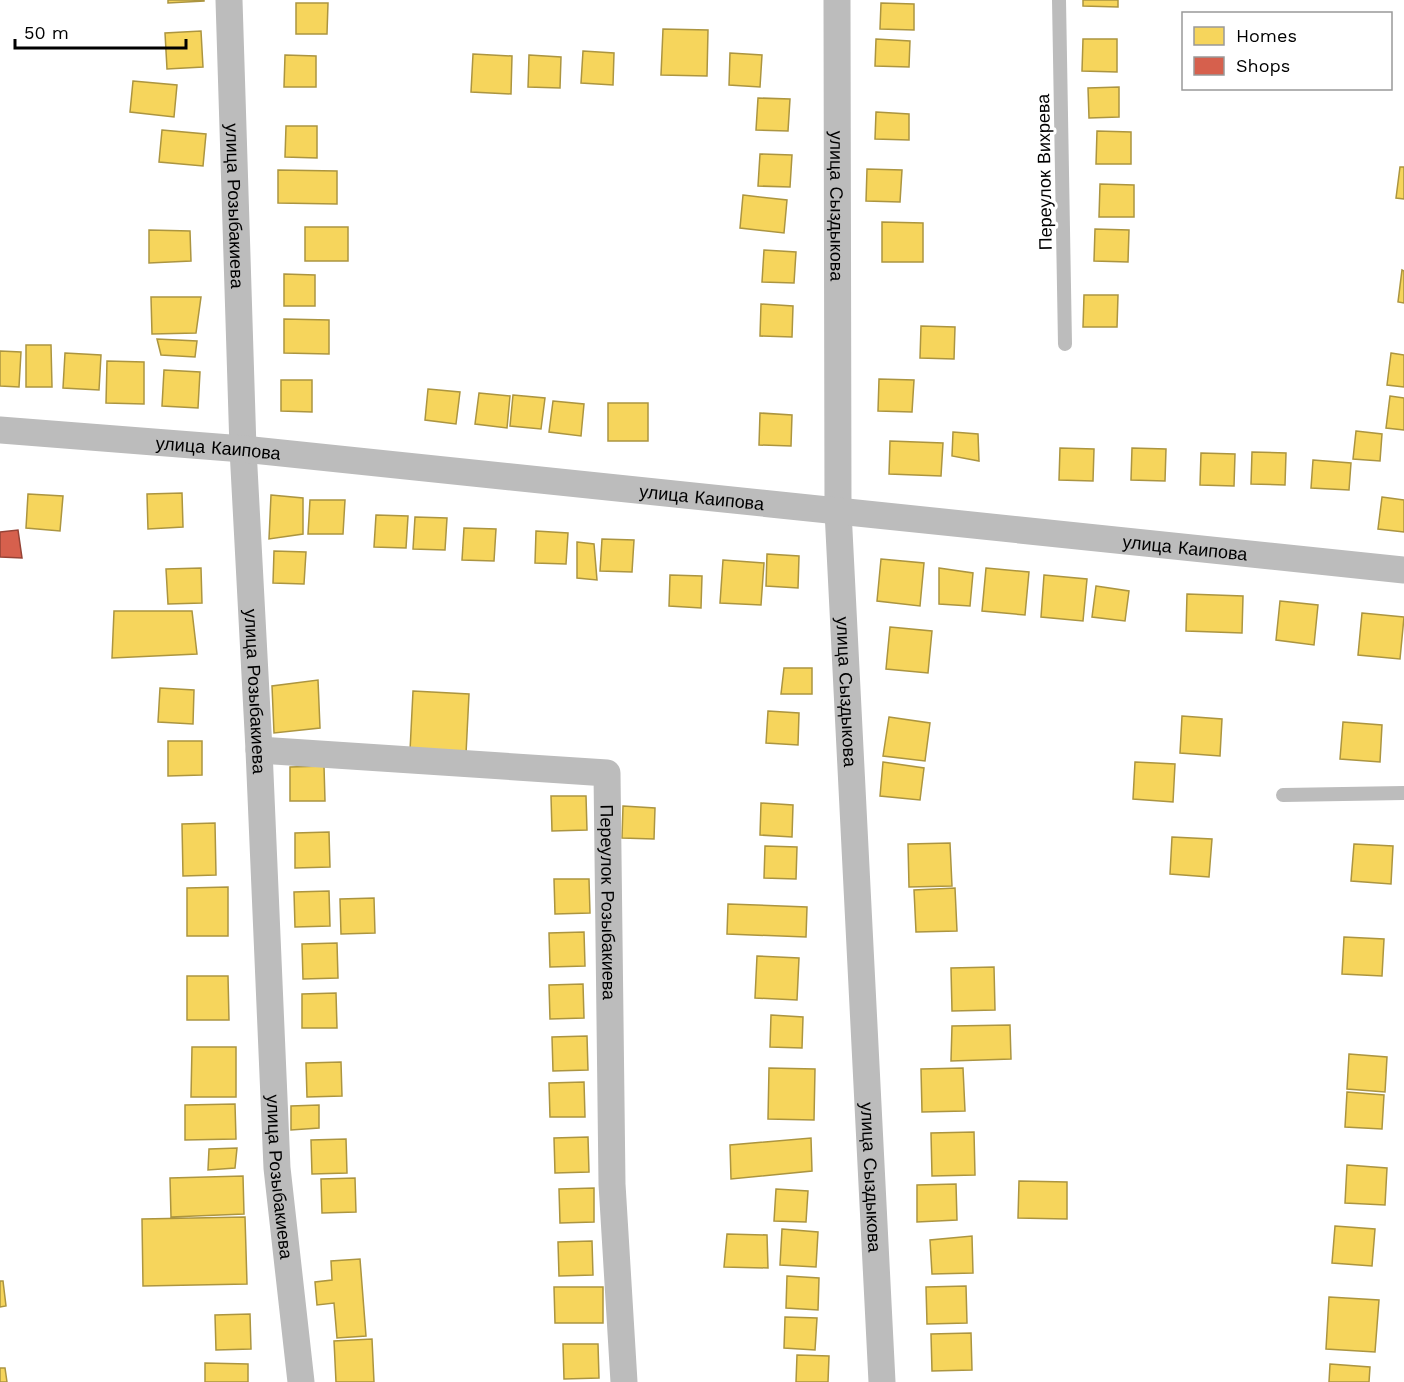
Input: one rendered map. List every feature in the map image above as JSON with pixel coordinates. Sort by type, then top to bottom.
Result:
[{"type":"street","name":"улица Розыбакиева","points":[[229,0],[243,449],[277,1168],[301,1382]]},
{"type":"street","name":"улица Сыздыкова","points":[[837,0],[838,512],[882,1382]]},
{"type":"street","name":"улица Каипова","points":[[0,430],[243,449],[1404,570]]},
{"type":"street","name":"Переулок Розыбакиева","points":[[259,750],[607,773],[612,1184],[624,1382]]},
{"type":"lane","name":"Переулок Вихрева","points":[[1059,0],[1065,344]]},
{"type":"lane","points":[[1283,795],[1404,793]]},
{"type":"building: Homes","points":[[168,0],[204,0],[204,1],[168,3]]},
{"type":"building: Homes","points":[[1083,0],[1118,0],[1118,7],[1083,6]]},
{"type":"building: Homes","points":[[296,3],[328,3],[327,34],[296,34]]},
{"type":"building: Homes","points":[[881,3],[914,4],[914,30],[880,29]]},
{"type":"building: Homes","points":[[663,29],[708,30],[707,76],[661,75]]},
{"type":"building: Homes","points":[[201,31],[203,67],[167,69],[165,33]]},
{"type":"building: Homes","points":[[876,39],[910,41],[909,67],[875,66]]},
{"type":"building: Homes","points":[[1083,39],[1117,39],[1117,72],[1082,71]]},
{"type":"building: Homes","points":[[583,51],[614,53],[613,85],[581,83]]},
{"type":"building: Homes","points":[[730,53],[762,55],[760,87],[729,85]]},
{"type":"building: Homes","points":[[473,54],[512,56],[511,94],[471,92]]},
{"type":"building: Homes","points":[[285,55],[316,56],[316,87],[284,87]]},
{"type":"building: Homes","points":[[529,55],[561,57],[560,88],[528,87]]},
{"type":"building: Homes","points":[[133,81],[177,85],[174,117],[130,112]]},
{"type":"building: Homes","points":[[1119,87],[1119,117],[1089,118],[1088,88]]},
{"type":"building: Homes","points":[[758,98],[790,99],[788,131],[756,130]]},
{"type":"building: Homes","points":[[876,112],[909,114],[909,140],[875,139]]},
{"type":"building: Homes","points":[[286,126],[317,126],[317,158],[285,157]]},
{"type":"building: Homes","points":[[162,130],[206,134],[203,166],[159,162]]},
{"type":"building: Homes","points":[[1097,131],[1131,132],[1131,164],[1096,164]]},
{"type":"building: Homes","points":[[760,154],[792,155],[790,187],[758,186]]},
{"type":"building: Homes","points":[[1400,167],[1404,167],[1404,199],[1396,198]]},
{"type":"building: Homes","points":[[867,169],[902,170],[900,202],[866,201]]},
{"type":"building: Homes","points":[[278,170],[337,171],[337,204],[278,203]]},
{"type":"building: Homes","points":[[1100,184],[1134,185],[1134,217],[1099,217]]},
{"type":"building: Homes","points":[[743,195],[787,200],[784,233],[740,228]]},
{"type":"building: Homes","points":[[882,222],[923,223],[923,262],[882,262]]},
{"type":"building: Homes","points":[[305,227],[348,227],[348,261],[305,261]]},
{"type":"building: Homes","points":[[1095,229],[1129,230],[1128,262],[1094,261]]},
{"type":"building: Homes","points":[[149,230],[190,231],[191,261],[149,263]]},
{"type":"building: Homes","points":[[764,250],[796,252],[794,283],[762,282]]},
{"type":"building: Homes","points":[[1402,270],[1404,271],[1404,303],[1398,302]]},
{"type":"building: Homes","points":[[284,274],[315,275],[315,306],[284,306]]},
{"type":"building: Homes","points":[[1084,295],[1118,295],[1117,327],[1083,327]]},
{"type":"building: Homes","points":[[151,297],[201,297],[196,333],[152,334]]},
{"type":"building: Homes","points":[[761,304],[793,306],[792,337],[760,336]]},
{"type":"building: Homes","points":[[284,319],[329,320],[329,354],[284,353]]},
{"type":"building: Homes","points":[[921,326],[955,327],[954,359],[920,358]]},
{"type":"building: Homes","points":[[157,339],[197,341],[195,357],[161,355]]},
{"type":"building: Homes","points":[[26,345],[51,345],[52,387],[26,387]]},
{"type":"building: Homes","points":[[0,351],[21,352],[19,387],[0,386]]},
{"type":"building: Homes","points":[[65,353],[101,355],[99,390],[63,388]]},
{"type":"building: Homes","points":[[1391,353],[1404,355],[1404,387],[1387,385]]},
{"type":"building: Homes","points":[[107,361],[144,362],[144,404],[106,403]]},
{"type":"building: Homes","points":[[164,370],[200,372],[198,408],[162,406]]},
{"type":"building: Homes","points":[[879,379],[914,380],[912,412],[878,411]]},
{"type":"building: Homes","points":[[281,380],[312,380],[312,412],[281,411]]},
{"type":"building: Homes","points":[[428,389],[460,392],[456,424],[425,420]]},
{"type":"building: Homes","points":[[479,393],[510,396],[507,428],[475,424]]},
{"type":"building: Homes","points":[[513,395],[545,398],[541,429],[510,426]]},
{"type":"building: Homes","points":[[1390,396],[1404,398],[1404,430],[1386,428]]},
{"type":"building: Homes","points":[[553,401],[584,404],[581,436],[549,432]]},
{"type":"building: Homes","points":[[608,403],[648,403],[648,441],[608,441]]},
{"type":"building: Homes","points":[[760,413],[792,415],[791,446],[759,445]]},
{"type":"building: Homes","points":[[1356,431],[1382,434],[1380,461],[1353,459]]},
{"type":"building: Homes","points":[[953,432],[978,434],[979,461],[952,456]]},
{"type":"building: Homes","points":[[890,441],[943,443],[941,476],[889,474]]},
{"type":"building: Homes","points":[[1060,448],[1094,449],[1093,481],[1059,480]]},
{"type":"building: Homes","points":[[1132,448],[1166,449],[1165,481],[1131,480]]},
{"type":"building: Homes","points":[[1252,452],[1286,453],[1285,485],[1251,484]]},
{"type":"building: Homes","points":[[1201,453],[1235,454],[1234,486],[1200,485]]},
{"type":"building: Homes","points":[[1313,460],[1351,463],[1349,490],[1311,488]]},
{"type":"building: Homes","points":[[182,493],[183,527],[148,529],[147,494]]},
{"type":"building: Homes","points":[[28,494],[63,496],[60,531],[26,528]]},
{"type":"building: Homes","points":[[271,495],[303,498],[303,534],[269,539]]},
{"type":"building: Homes","points":[[1382,497],[1404,500],[1404,532],[1378,529]]},
{"type":"building: Homes","points":[[310,500],[345,500],[343,534],[308,534]]},
{"type":"building: Homes","points":[[376,515],[408,516],[406,548],[374,547]]},
{"type":"building: Homes","points":[[415,517],[447,518],[445,550],[413,549]]},
{"type":"building: Homes","points":[[464,528],[496,529],[494,561],[462,560]]},
{"type":"building: Homes","points":[[536,531],[568,533],[566,564],[535,563]]},
{"type":"building: Homes","points":[[602,539],[634,540],[632,572],[600,571]]},
{"type":"building: Homes","points":[[577,542],[594,544],[597,580],[577,578]]},
{"type":"building: Homes","points":[[274,551],[306,552],[304,584],[273,583]]},
{"type":"building: Homes","points":[[767,554],[799,556],[798,588],[766,586]]},
{"type":"building: Homes","points":[[881,559],[924,563],[920,606],[877,601]]},
{"type":"building: Homes","points":[[723,560],[764,563],[761,605],[720,603]]},
{"type":"building: Homes","points":[[201,568],[202,603],[168,604],[166,569]]},
{"type":"building: Homes","points":[[939,568],[973,573],[970,606],[939,604]]},
{"type":"building: Homes","points":[[986,568],[1029,572],[1025,615],[982,611]]},
{"type":"building: Homes","points":[[670,575],[702,576],[701,608],[669,606]]},
{"type":"building: Homes","points":[[1044,575],[1087,579],[1083,621],[1041,617]]},
{"type":"building: Homes","points":[[1096,586],[1129,591],[1125,621],[1092,617]]},
{"type":"building: Homes","points":[[1187,594],[1243,596],[1242,633],[1186,631]]},
{"type":"building: Homes","points":[[1280,601],[1318,605],[1314,645],[1276,640]]},
{"type":"building: Homes","points":[[114,611],[192,611],[197,654],[112,658]]},
{"type":"building: Homes","points":[[1362,613],[1404,617],[1400,659],[1358,655]]},
{"type":"building: Homes","points":[[890,627],[932,631],[928,673],[886,669]]},
{"type":"building: Homes","points":[[784,668],[812,668],[812,694],[781,694]]},
{"type":"building: Homes","points":[[318,680],[320,728],[274,733],[272,686]]},
{"type":"building: Homes","points":[[160,688],[194,690],[193,724],[158,722]]},
{"type":"building: Homes","points":[[413,691],[469,694],[466,754],[410,751]]},
{"type":"building: Homes","points":[[768,711],[799,713],[798,745],[766,743]]},
{"type":"building: Homes","points":[[1182,716],[1222,719],[1220,756],[1180,753]]},
{"type":"building: Homes","points":[[889,717],[930,723],[925,761],[883,756]]},
{"type":"building: Homes","points":[[1343,722],[1382,725],[1380,762],[1340,759]]},
{"type":"building: Homes","points":[[168,741],[202,741],[202,775],[168,776]]},
{"type":"building: Homes","points":[[883,762],[924,768],[920,800],[880,796]]},
{"type":"building: Homes","points":[[1135,762],[1175,764],[1173,802],[1133,799]]},
{"type":"building: Homes","points":[[324,766],[325,801],[290,801],[290,767]]},
{"type":"building: Homes","points":[[551,796],[586,796],[587,830],[552,831]]},
{"type":"building: Homes","points":[[761,803],[793,805],[792,837],[760,835]]},
{"type":"building: Homes","points":[[623,806],[655,808],[654,839],[622,838]]},
{"type":"building: Homes","points":[[215,823],[216,875],[183,876],[182,824]]},
{"type":"building: Homes","points":[[329,832],[330,867],[295,868],[295,833]]},
{"type":"building: Homes","points":[[1172,837],[1212,839],[1209,877],[1170,874]]},
{"type":"building: Homes","points":[[950,843],[952,886],[909,887],[908,844]]},
{"type":"building: Homes","points":[[1354,844],[1393,846],[1391,884],[1351,881]]},
{"type":"building: Homes","points":[[765,846],[797,847],[796,879],[764,878]]},
{"type":"building: Homes","points":[[554,879],[589,879],[590,913],[555,914]]},
{"type":"building: Homes","points":[[228,887],[228,936],[187,936],[187,888]]},
{"type":"building: Homes","points":[[955,888],[957,931],[916,932],[914,890]]},
{"type":"building: Homes","points":[[329,891],[330,926],[295,927],[294,892]]},
{"type":"building: Homes","points":[[374,898],[375,933],[341,934],[340,899]]},
{"type":"building: Homes","points":[[728,904],[807,907],[806,937],[727,934]]},
{"type":"building: Homes","points":[[584,932],[585,966],[550,967],[549,933]]},
{"type":"building: Homes","points":[[1344,937],[1384,939],[1382,976],[1342,974]]},
{"type":"building: Homes","points":[[337,943],[338,978],[303,979],[302,944]]},
{"type":"building: Homes","points":[[757,956],[799,958],[797,1000],[755,998]]},
{"type":"building: Homes","points":[[994,967],[995,1010],[952,1011],[951,968]]},
{"type":"building: Homes","points":[[187,976],[228,976],[229,1020],[187,1020]]},
{"type":"building: Homes","points":[[583,984],[584,1018],[550,1019],[549,985]]},
{"type":"building: Homes","points":[[336,993],[337,1028],[302,1028],[302,994]]},
{"type":"building: Homes","points":[[771,1015],[803,1017],[802,1048],[770,1047]]},
{"type":"building: Homes","points":[[1010,1025],[1011,1059],[951,1061],[952,1026]]},
{"type":"building: Homes","points":[[587,1036],[588,1070],[553,1071],[552,1037]]},
{"type":"building: Homes","points":[[192,1047],[236,1047],[236,1097],[191,1097]]},
{"type":"building: Homes","points":[[1349,1054],[1387,1057],[1385,1092],[1347,1089]]},
{"type":"building: Homes","points":[[341,1062],[342,1096],[307,1097],[306,1063]]},
{"type":"building: Homes","points":[[769,1068],[815,1069],[814,1120],[768,1119]]},
{"type":"building: Homes","points":[[963,1068],[965,1111],[922,1112],[921,1069]]},
{"type":"building: Homes","points":[[584,1082],[585,1117],[550,1117],[549,1083]]},
{"type":"building: Homes","points":[[1347,1092],[1384,1095],[1382,1129],[1345,1127]]},
{"type":"building: Homes","points":[[235,1104],[236,1139],[185,1140],[185,1105]]},
{"type":"building: Homes","points":[[319,1105],[319,1128],[291,1130],[291,1106]]},
{"type":"building: Homes","points":[[974,1132],[975,1175],[932,1176],[931,1133]]},
{"type":"building: Homes","points":[[588,1137],[589,1172],[555,1173],[554,1138]]},
{"type":"building: Homes","points":[[811,1138],[812,1171],[731,1179],[730,1145]]},
{"type":"building: Homes","points":[[346,1139],[347,1173],[312,1174],[311,1140]]},
{"type":"building: Homes","points":[[237,1148],[235,1168],[208,1170],[209,1149]]},
{"type":"building: Homes","points":[[1347,1165],[1387,1168],[1385,1205],[1345,1203]]},
{"type":"building: Homes","points":[[243,1176],[244,1214],[171,1217],[170,1178]]},
{"type":"building: Homes","points":[[355,1178],[356,1212],[322,1213],[321,1179]]},
{"type":"building: Homes","points":[[1019,1181],[1067,1182],[1067,1219],[1018,1218]]},
{"type":"building: Homes","points":[[956,1184],[957,1220],[917,1222],[917,1185]]},
{"type":"building: Homes","points":[[594,1188],[594,1222],[560,1223],[559,1189]]},
{"type":"building: Homes","points":[[776,1189],[808,1191],[806,1222],[774,1221]]},
{"type":"building: Homes","points":[[245,1217],[247,1284],[143,1286],[142,1219]]},
{"type":"building: Homes","points":[[1335,1226],[1375,1229],[1372,1266],[1332,1263]]},
{"type":"building: Homes","points":[[782,1229],[818,1232],[816,1267],[780,1265]]},
{"type":"building: Homes","points":[[727,1234],[767,1235],[768,1268],[724,1267]]},
{"type":"building: Homes","points":[[972,1236],[973,1273],[932,1274],[930,1240]]},
{"type":"building: Homes","points":[[592,1241],[593,1275],[559,1276],[558,1242]]},
{"type":"building: Homes","points":[[360,1259],[366,1336],[337,1338],[334,1303],[317,1305],[315,1282],[332,1280],[331,1261]]},
{"type":"building: Homes","points":[[787,1276],[819,1278],[818,1310],[786,1308]]},
{"type":"building: Homes","points":[[0,1281],[3,1281],[6,1306],[0,1307]]},
{"type":"building: Homes","points":[[966,1286],[967,1323],[927,1324],[926,1287]]},
{"type":"building: Homes","points":[[554,1287],[603,1287],[603,1323],[555,1323]]},
{"type":"building: Homes","points":[[1329,1297],[1379,1300],[1375,1352],[1326,1349]]},
{"type":"building: Homes","points":[[250,1314],[251,1349],[216,1350],[215,1315]]},
{"type":"building: Homes","points":[[785,1317],[817,1318],[815,1350],[784,1348]]},
{"type":"building: Homes","points":[[971,1333],[972,1370],[932,1371],[931,1334]]},
{"type":"building: Homes","points":[[372,1339],[374,1382],[336,1382],[334,1341]]},
{"type":"building: Homes","points":[[563,1344],[598,1344],[599,1378],[564,1379]]},
{"type":"building: Homes","points":[[797,1355],[829,1356],[828,1382],[796,1382]]},
{"type":"building: Homes","points":[[205,1363],[248,1364],[248,1382],[205,1382]]},
{"type":"building: Homes","points":[[1330,1364],[1370,1367],[1369,1382],[1329,1382]]},
{"type":"building: Homes","points":[[0,1368],[5,1368],[7,1382],[0,1382]]},
{"type":"building: Shops","points":[[18,530],[22,558],[0,557],[0,532]]}]
